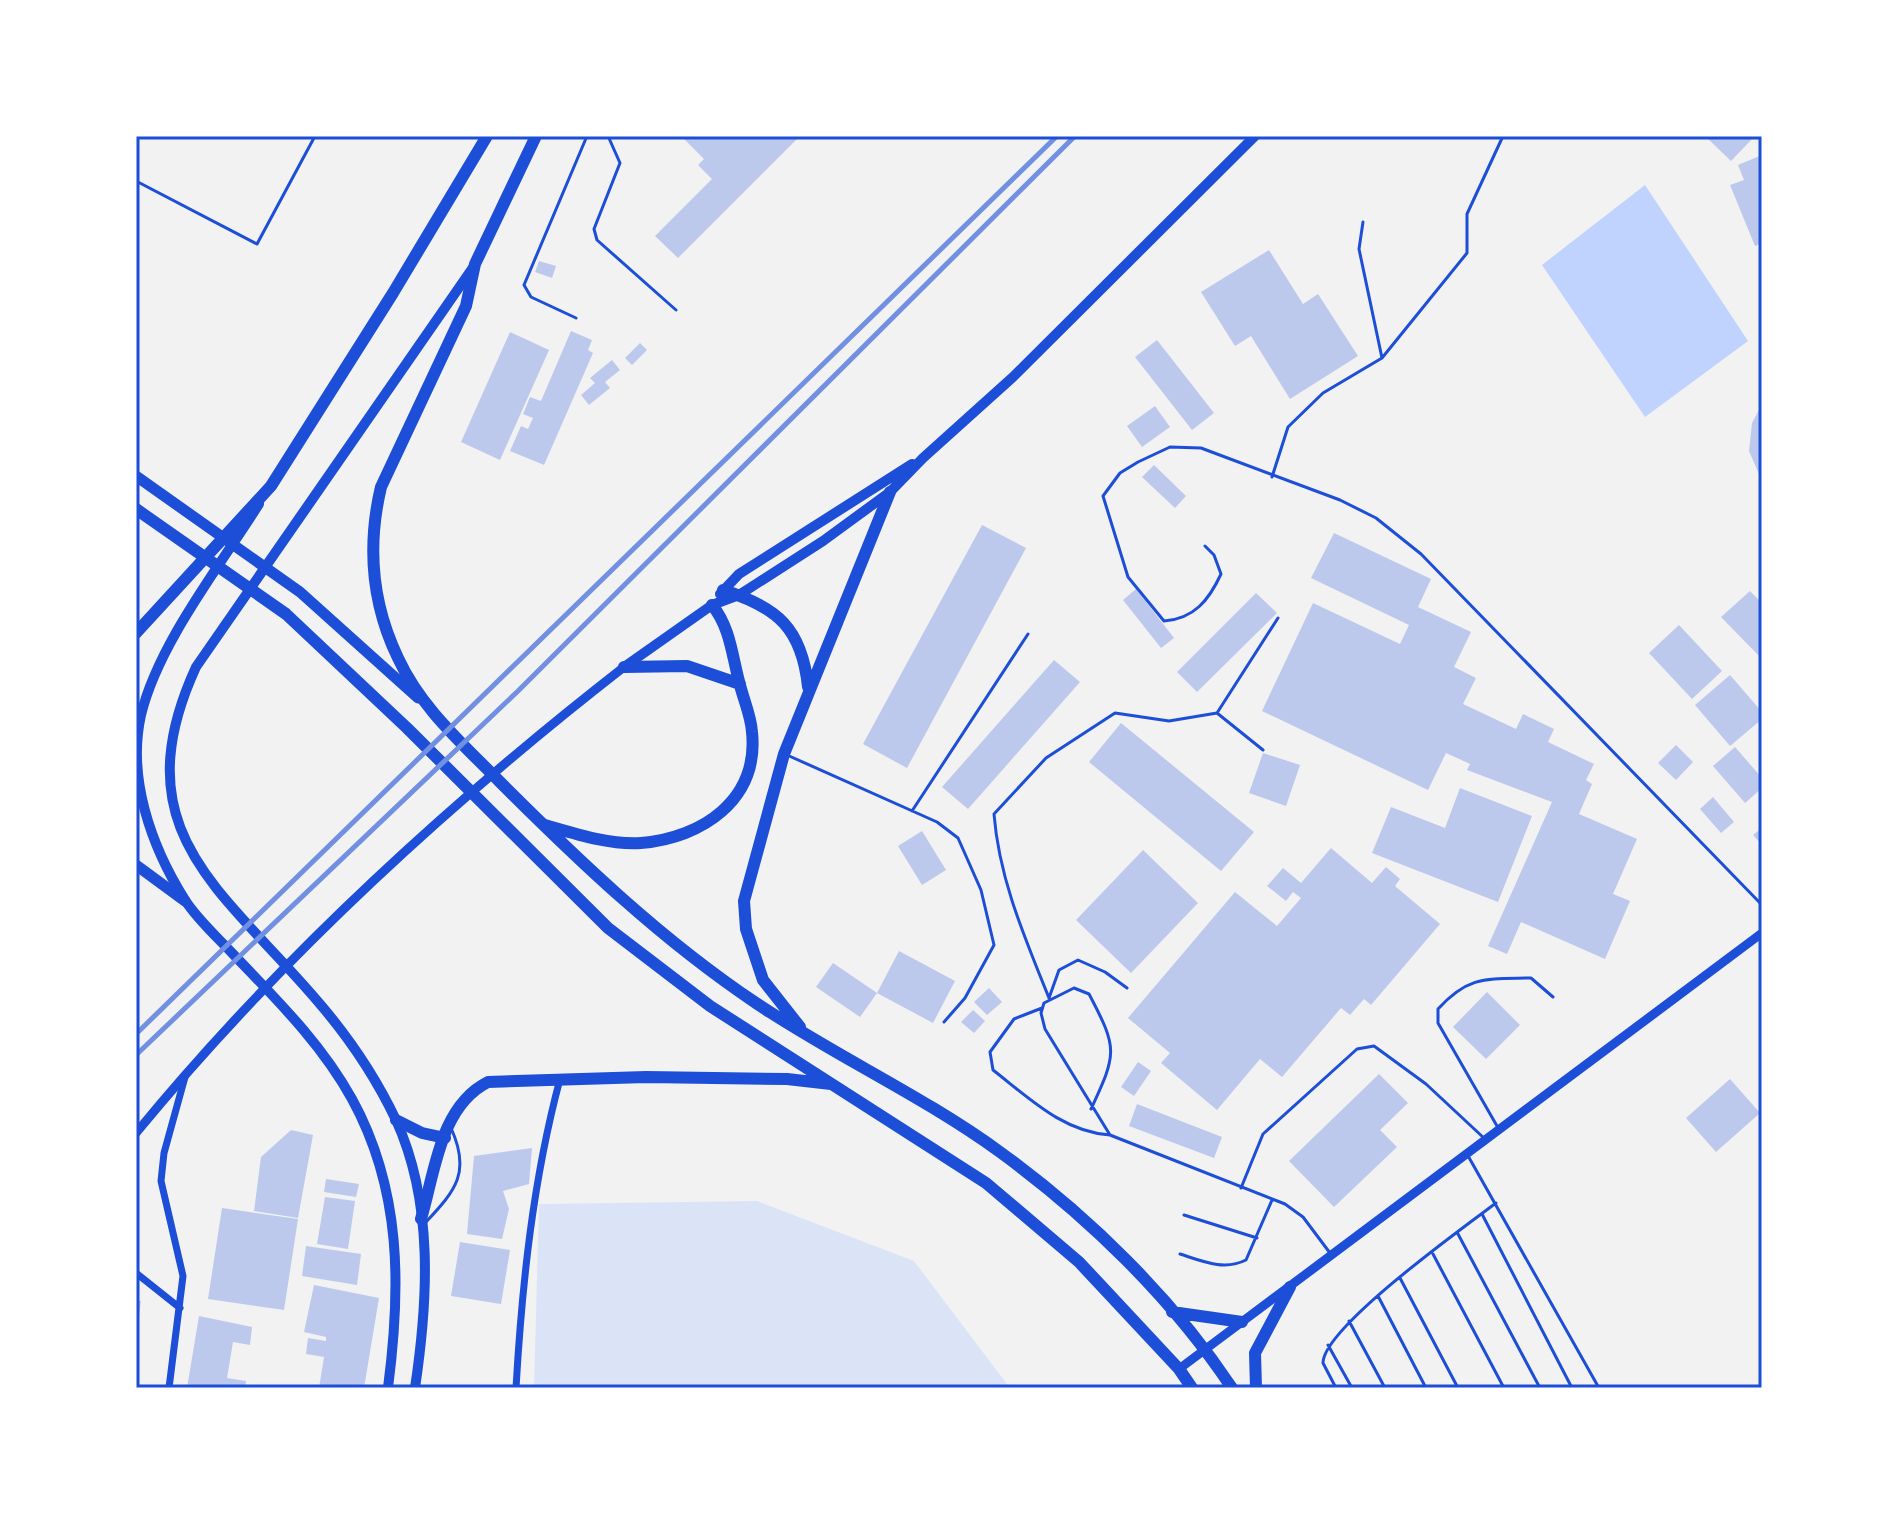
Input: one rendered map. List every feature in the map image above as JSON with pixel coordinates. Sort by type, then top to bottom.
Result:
[{"type":"highway","points":[[136,633],[271,486],[393,293],[487,136]]},
{"type":"highway","points":[[536,136],[475,264],[466,306],[381,487],[370,540],[374,585],[397,657],[426,706],[542,824],[655,930],[806,1034],[951,1119],[1002,1154],[1105,1241],[1205,1349],[1232,1388]]},
{"type":"highway","points":[[806,1034],[763,980],[746,929],[744,901],[784,754],[890,492]]},
{"type":"highway","points":[[136,509],[286,614],[407,728],[608,928],[661,971],[938,1150],[1033,1221],[1079,1262],[1179,1369],[1192,1388]]},
{"type":"highway","points":[[723,590],[768,609],[790,629],[806,659],[809,689]]},
{"type":"highway","points":[[542,824],[586,838],[639,843],[693,831],[713,821],[739,793],[751,758],[752,733],[727,629],[712,605]]},
{"type":"highway","points":[[624,667],[687,666],[740,684]]},
{"type":"highway","points":[[422,1223],[449,1124],[459,1103],[470,1091],[488,1082],[787,1079],[834,1084]]},
{"type":"highway","points":[[396,1120],[445,1138]]},
{"type":"highway","points":[[1256,1388],[1255,1353],[1290,1287]]},
{"type":"highway","points":[[1172,1312],[1242,1322]]},
{"type":"main road","points":[[624,667],[712,605],[739,595],[890,492],[1013,377],[1255,136]]},
{"type":"main road","points":[[415,1388],[424,1304],[422,1223],[416,1184],[396,1120],[348,1041],[321,1004],[201,871],[183,834],[173,800],[170,738],[185,690],[211,644],[475,264]]},
{"type":"main road","points":[[712,605],[739,574],[923,458]]},
{"type":"main road","points":[[136,476],[300,592],[426,706]]},
{"type":"main road","points":[[185,901],[144,806],[136,767],[142,712],[188,616],[271,486]]},
{"type":"main road","points":[[136,865],[185,901],[299,1024],[353,1101],[383,1180],[398,1259],[388,1388]]},
{"type":"street","points":[[136,1133],[187,1071],[297,953],[535,736],[624,667]]},
{"type":"street","points":[[1179,1369],[1762,933]]},
{"type":"street","points":[[169,1388],[183,1276],[161,1181],[164,1153],[187,1071]]},
{"type":"street","points":[[516,1388],[522,1296],[547,1129],[560,1079]]},
{"type":"street","points":[[136,1273],[180,1308]]},
{"type":"lane","points":[[576,318],[531,297],[524,285],[587,136]]},
{"type":"lane","points":[[608,136],[620,163],[594,229],[597,240],[676,310]]},
{"type":"lane","points":[[1272,477],[1288,427],[1323,393],[1382,358],[1467,253],[1467,214],[1503,136]]},
{"type":"lane","points":[[1363,222],[1359,249],[1382,358]]},
{"type":"lane","points":[[1205,546],[1214,555],[1221,574],[1212,594],[1197,611],[1177,620],[1164,621],[1128,577],[1103,496],[1120,473],[1170,447],[1201,448],[1340,500],[1376,518],[1421,554],[1762,905]]},
{"type":"lane","points":[[1049,998],[1006,887],[996,846],[994,814],[1046,758],[1115,713],[1169,721],[1217,713],[1278,618]]},
{"type":"lane","points":[[912,811],[1028,634]]},
{"type":"lane","points":[[1217,713],[1263,750]]},
{"type":"lane","points":[[784,754],[937,822],[958,838],[981,890],[994,945],[965,998],[944,1022]]},
{"type":"lane","points":[[1127,988],[1105,972],[1078,960],[1059,970],[1042,1008],[1014,1019],[990,1052],[993,1070],[1056,1118],[1091,1134],[1110,1135],[1285,1204],[1303,1217],[1332,1256]]},
{"type":"lane","points":[[1499,1129],[1438,1023],[1438,1009],[1457,989],[1478,979],[1531,978],[1553,997]]},
{"type":"lane","points":[[1049,998],[1074,988],[1085,990],[1108,1029],[1112,1041],[1111,1067],[1091,1109]]},
{"type":"lane","points":[[1042,1008],[1045,1029],[1091,1109],[1110,1135]]},
{"type":"lane","points":[[1241,1188],[1263,1134],[1357,1049],[1374,1046],[1426,1084],[1485,1140]]},
{"type":"lane","points":[[422,1223],[456,1190],[460,1148],[449,1124]]},
{"type":"lane","points":[[1467,1153],[1599,1388]]},
{"type":"lane","points":[[1180,1254],[1214,1265],[1236,1265],[1251,1254],[1272,1200]]},
{"type":"lane","points":[[1336,1388],[1323,1363],[1328,1345],[1349,1321],[1400,1277],[1496,1203]]},
{"type":"lane","points":[[1482,1214],[1572,1388]]},
{"type":"lane","points":[[1184,1215],[1257,1238]]},
{"type":"lane","points":[[1458,1234],[1540,1388]]},
{"type":"lane","points":[[1432,1252],[1504,1388]]},
{"type":"lane","points":[[1400,1277],[1458,1388]]},
{"type":"lane","points":[[1378,1296],[1426,1388]]},
{"type":"lane","points":[[1349,1321],[1385,1388]]},
{"type":"lane","points":[[1328,1345],[1352,1388]]},
{"type":"path","points":[[136,181],[257,244],[315,136]]},
{"type":"shaded area","points":[[757,1201],[914,1261],[1010,1388],[534,1388],[539,1204]]},
{"type":"water","points":[[1645,185],[1748,341],[1645,417],[1542,265]]},
{"type":"building","points":[[681,136],[800,136],[678,258],[655,236],[712,179],[698,165],[704,159]]},
{"type":"building","points":[[1705,136],[1755,136],[1731,161]]},
{"type":"building","points":[[1762,155],[1762,243],[1755,246],[1730,185],[1744,180],[1738,165]]},
{"type":"building","points":[[1269,250],[1303,304],[1318,294],[1358,356],[1290,399],[1251,336],[1235,346],[1201,292]]},
{"type":"building","points":[[539,261],[556,266],[552,278],[535,272]]},
{"type":"building","points":[[571,331],[592,340],[588,350],[593,353],[544,465],[510,451],[521,426],[528,429],[533,418],[523,414],[530,397],[541,401]]},
{"type":"building","points":[[510,332],[549,350],[500,460],[461,442]]},
{"type":"building","points":[[1157,340],[1214,413],[1192,430],[1135,357]]},
{"type":"building","points":[[640,343],[647,350],[632,365],[625,358]]},
{"type":"building","points":[[612,360],[620,370],[605,382],[610,388],[589,405],[581,395],[595,383],[590,378]]},
{"type":"building","points":[[1762,404],[1762,481],[1749,451],[1752,423]]},
{"type":"building","points":[[1155,406],[1170,427],[1142,447],[1127,426]]},
{"type":"building","points":[[1154,465],[1186,496],[1175,508],[1142,477]]},
{"type":"building","points":[[982,525],[1026,548],[907,768],[863,744]]},
{"type":"building","points":[[1334,533],[1431,579],[1418,607],[1471,632],[1454,667],[1476,678],[1463,704],[1516,729],[1523,714],[1554,729],[1548,742],[1594,764],[1586,780],[1592,784],[1579,814],[1637,839],[1613,894],[1630,901],[1605,959],[1521,922],[1507,954],[1488,946],[1552,802],[1467,770],[1470,764],[1446,753],[1428,790],[1262,711],[1313,603],[1400,644],[1409,625],[1311,578]]},
{"type":"building","points":[[1136,589],[1174,638],[1161,648],[1123,600]]},
{"type":"building","points":[[1750,591],[1762,603],[1762,659],[1721,617]]},
{"type":"building","points":[[1256,593],[1277,613],[1197,692],[1177,672]]},
{"type":"building","points":[[1679,625],[1722,671],[1692,699],[1649,653]]},
{"type":"building","points":[[1054,660],[1080,682],[968,809],[942,787]]},
{"type":"building","points":[[1730,675],[1762,712],[1762,719],[1730,746],[1695,705]]},
{"type":"building","points":[[1121,723],[1254,832],[1221,871],[1089,762]]},
{"type":"building","points":[[1676,745],[1693,762],[1676,780],[1658,763]]},
{"type":"building","points":[[1735,747],[1762,778],[1762,788],[1745,803],[1713,766]]},
{"type":"building","points":[[1263,753],[1300,765],[1286,806],[1249,793]]},
{"type":"building","points":[[1460,788],[1532,816],[1498,902],[1372,853],[1391,807],[1445,828]]},
{"type":"building","points":[[1713,797],[1734,822],[1721,833],[1700,809]]},
{"type":"building","points":[[1762,828],[1762,845],[1753,835]]},
{"type":"building","points":[[922,831],[946,870],[922,885],[898,846]]},
{"type":"building","points":[[1331,848],[1372,883],[1386,867],[1400,879],[1395,886],[1440,924],[1371,1005],[1364,999],[1350,1015],[1341,1008],[1282,1077],[1260,1059],[1217,1110],[1161,1063],[1170,1053],[1128,1018],[1235,892],[1277,926],[1301,898],[1293,892],[1286,901],[1267,886],[1283,868],[1301,883]]},
{"type":"building","points":[[1143,850],[1198,903],[1131,973],[1076,920]]},
{"type":"building","points":[[899,951],[955,981],[933,1023],[877,993]]},
{"type":"building","points":[[833,963],[877,993],[860,1017],[816,987]]},
{"type":"building","points":[[989,988],[1002,1002],[987,1015],[974,1002]]},
{"type":"building","points":[[1487,992],[1520,1025],[1486,1059],[1453,1027]]},
{"type":"building","points":[[973,1010],[985,1021],[974,1033],[961,1022]]},
{"type":"building","points":[[1138,1062],[1151,1071],[1134,1096],[1121,1087]]},
{"type":"building","points":[[1379,1074],[1408,1103],[1380,1130],[1397,1147],[1334,1207],[1289,1161]]},
{"type":"building","points":[[1730,1079],[1760,1113],[1716,1152],[1686,1118]]},
{"type":"building","points":[[1137,1104],[1222,1137],[1214,1158],[1129,1126]]},
{"type":"building","points":[[291,1130],[313,1135],[298,1218],[254,1211],[261,1157]]},
{"type":"building","points":[[532,1148],[529,1184],[503,1191],[509,1209],[502,1239],[467,1234],[474,1156]]},
{"type":"building","points":[[326,1179],[359,1184],[356,1197],[324,1192]]},
{"type":"building","points":[[325,1197],[355,1201],[348,1249],[317,1244]]},
{"type":"building","points":[[222,1208],[298,1219],[284,1310],[208,1299]]},
{"type":"building","points":[[460,1242],[510,1250],[501,1304],[451,1296]]},
{"type":"building","points":[[306,1246],[361,1254],[357,1285],[302,1276]]},
{"type":"building","points":[[314,1285],[379,1298],[364,1388],[319,1388],[324,1357],[306,1354],[308,1338],[326,1341],[326,1337],[304,1332]]},
{"type":"building","points":[[136,1300],[141,1301],[138,1324],[136,1324]]},
{"type":"building","points":[[199,1316],[252,1327],[250,1345],[233,1342],[227,1378],[246,1381],[245,1388],[187,1388]]},
{"type":"railway","points":[[136,1034],[1057,136]]},
{"type":"railway","points":[[136,1055],[518,691],[1075,136]]}]
